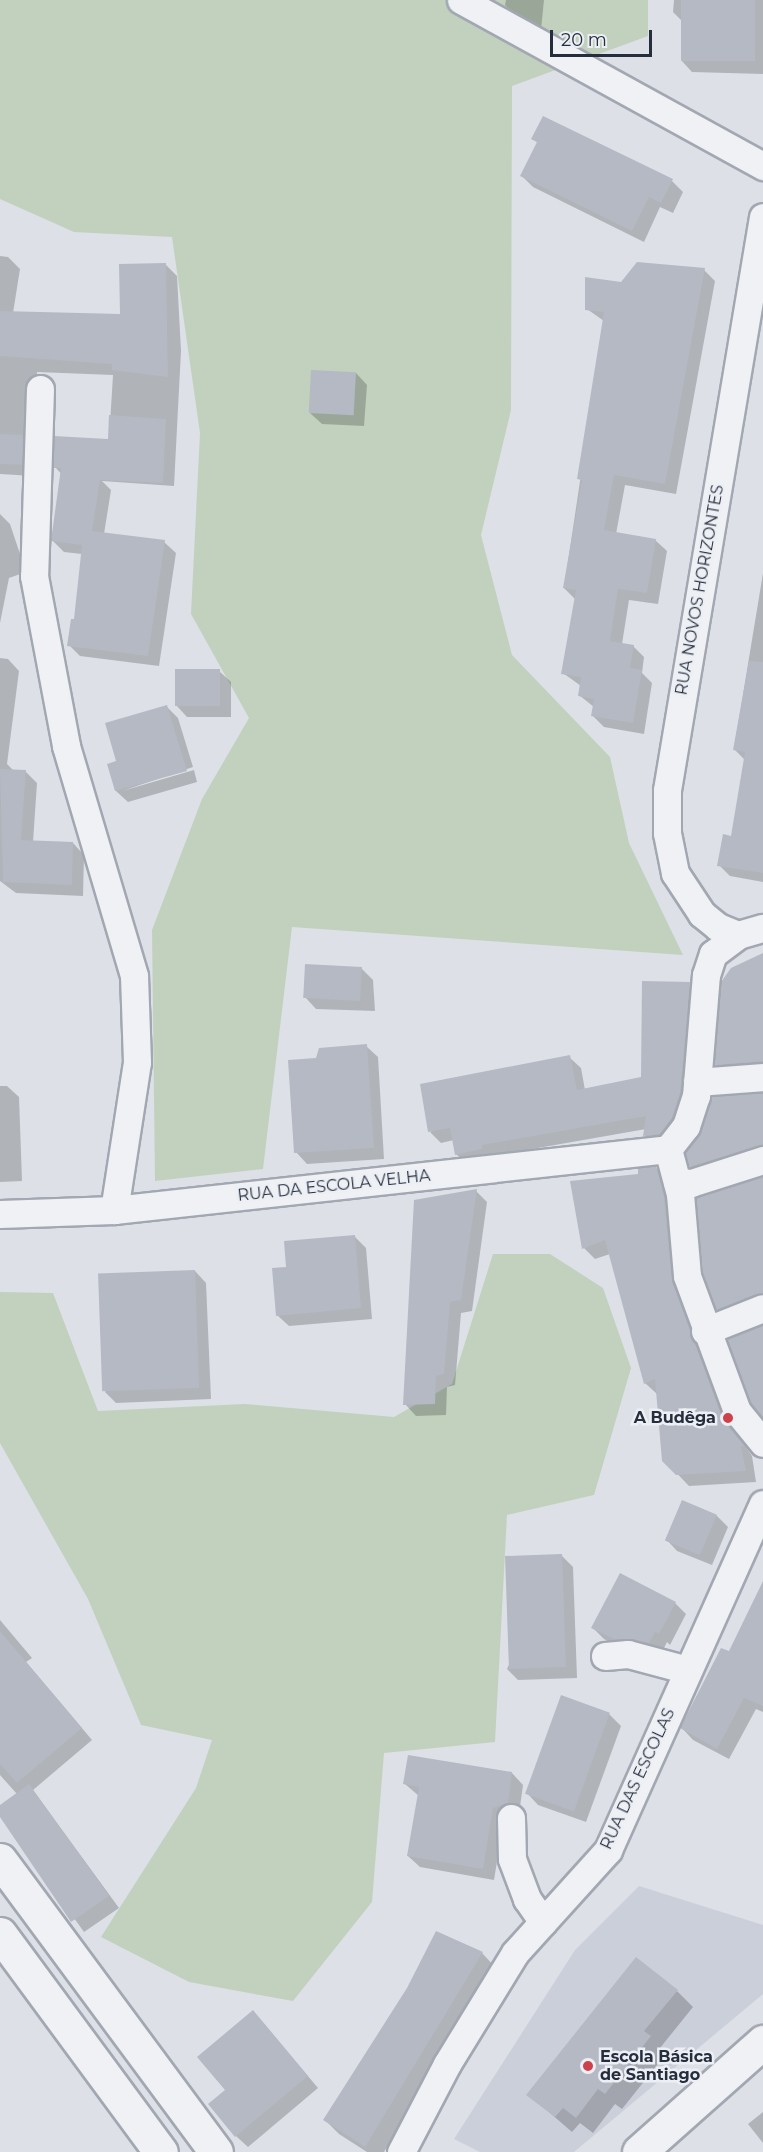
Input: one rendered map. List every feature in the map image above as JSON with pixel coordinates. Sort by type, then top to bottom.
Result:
[{"type":"street","points":[[460,0],[763,166]]},
{"type":"street","name":"RUA NOVOS HORIZONTES","points":[[751,932],[718,927],[702,914],[675,873],[667,833],[667,790],[756,299],[763,217]]},
{"type":"street","points":[[40,388],[34,576],[66,746],[134,976],[137,1062],[114,1210]]},
{"type":"street","points":[[751,932],[713,954],[706,975],[696,1096],[686,1126],[668,1149],[677,1182],[687,1239],[687,1276],[705,1332],[737,1411],[763,1443]]},
{"type":"street","points":[[697,1082],[763,1077]]},
{"type":"street","name":"RUA DA ESCOLA VELHA","points":[[0,1214],[114,1210],[668,1149]]},
{"type":"street","points":[[677,1182],[698,1182],[763,1160]]},
{"type":"street","points":[[705,1332],[763,1308]]},
{"type":"street","name":"RUA DAS ESCOLAS","points":[[401,2152],[447,2064],[502,1973],[543,1922],[608,1850],[763,1504]]},
{"type":"street","points":[[605,1656],[628,1654],[688,1670]]},
{"type":"street","points":[[511,1818],[512,1859],[527,1899],[543,1922]]},
{"type":"street","points":[[0,1860],[216,2152]]},
{"type":"street","points":[[0,1934],[161,2152]]},
{"type":"street","points":[[639,2152],[763,2042]]},
{"type":"shaded area","name":"Escola Básica de Santiago","points":[[639,1886],[763,1925],[763,1994],[574,2152],[480,2152],[454,2139],[575,1950]]},
{"type":"green space","points":[[0,0],[648,0],[648,36],[512,86],[511,410],[481,535],[512,655],[610,757],[629,843],[683,955],[292,927],[263,1169],[155,1181],[152,930],[202,799],[249,718],[191,614],[200,433],[172,237],[74,232],[0,199]]},
{"type":"green space","points":[[493,1254],[550,1254],[603,1288],[631,1368],[594,1495],[507,1515],[495,1742],[384,1753],[372,1902],[293,2001],[189,1982],[101,1937],[196,1788],[212,1740],[141,1725],[88,1599],[0,1443],[0,1292],[53,1293],[98,1411],[245,1404],[394,1417],[452,1384]]},
{"type":"building","points":[[681,0],[755,0],[755,61],[681,61]]},
{"type":"building","points":[[543,116],[673,179],[661,203],[649,197],[632,231],[520,176],[537,142],[531,139]]},
{"type":"building","points":[[637,262],[705,268],[665,484],[614,475],[604,530],[656,539],[647,593],[618,589],[610,641],[634,645],[630,668],[642,670],[633,723],[591,716],[594,699],[578,696],[581,677],[561,674],[576,590],[563,588],[582,480],[577,479],[604,312],[585,310],[585,277],[621,282]]},
{"type":"building","points":[[166,263],[168,377],[112,370],[112,364],[0,356],[0,311],[120,314],[119,264]]},
{"type":"building","points":[[311,370],[356,372],[354,415],[309,413]]},
{"type":"building","points":[[109,415],[166,419],[163,483],[100,480],[92,531],[165,540],[148,656],[67,646],[71,619],[74,619],[82,545],[51,541],[61,468],[53,468],[54,436],[108,439]]},
{"type":"building","points":[[0,434],[23,435],[22,465],[0,464]]},
{"type":"building","points":[[749,661],[763,662],[763,873],[717,866],[723,834],[731,836],[745,752],[733,750]]},
{"type":"building","points":[[175,669],[220,669],[220,706],[175,706]]},
{"type":"building","points":[[167,705],[187,771],[115,791],[107,764],[116,761],[105,723]]},
{"type":"building","points":[[0,769],[26,770],[21,840],[73,842],[72,885],[3,882]]},
{"type":"building","points":[[763,953],[763,1061],[714,1065],[721,982],[731,968]]},
{"type":"building","points":[[305,964],[362,967],[360,1001],[303,998]]},
{"type":"building","points":[[642,981],[690,982],[680,1093],[672,1118],[660,1134],[643,1136],[646,1116],[482,1145],[482,1149],[455,1155],[450,1128],[428,1132],[420,1084],[570,1055],[577,1090],[641,1077]]},
{"type":"building","points":[[367,1044],[374,1148],[294,1153],[288,1060],[316,1058],[319,1048]]},
{"type":"building","points":[[763,1093],[763,1145],[689,1167],[685,1153],[701,1131],[712,1097]]},
{"type":"building","points":[[656,1166],[664,1197],[672,1281],[722,1417],[745,1446],[741,1446],[746,1471],[676,1475],[662,1461],[655,1379],[644,1384],[605,1240],[582,1249],[570,1181],[638,1174],[638,1168]]},
{"type":"building","points":[[763,1177],[763,1293],[716,1310],[703,1273],[696,1198]]},
{"type":"building","points":[[477,1189],[461,1300],[450,1302],[444,1374],[436,1376],[435,1404],[403,1405],[414,1200]]},
{"type":"building","points":[[355,1235],[361,1308],[276,1316],[272,1268],[286,1267],[284,1241]]},
{"type":"building","points":[[195,1270],[199,1388],[102,1391],[98,1273]]},
{"type":"building","points":[[763,1325],[763,1418],[751,1403],[727,1339]]},
{"type":"building","points":[[682,1500],[717,1515],[700,1555],[665,1541]]},
{"type":"building","points":[[562,1554],[566,1667],[509,1669],[505,1556]]},
{"type":"building","points":[[620,1573],[676,1602],[659,1634],[655,1632],[649,1643],[614,1639],[591,1628]]},
{"type":"building","points":[[763,1581],[763,1706],[744,1698],[717,1749],[680,1728],[721,1648],[729,1651]]},
{"type":"building","points":[[0,1631],[82,1728],[17,1783],[0,1764]]},
{"type":"building","points":[[561,1695],[610,1713],[574,1811],[525,1794]]},
{"type":"building","points":[[408,1755],[512,1772],[508,1803],[493,1808],[483,1869],[407,1856],[419,1787],[403,1784]]},
{"type":"building","points":[[29,1784],[109,1896],[71,1922],[0,1817],[0,1805]]},
{"type":"building","points":[[436,1931],[483,1952],[365,2147],[323,2120],[407,1988]]},
{"type":"building","points":[[636,1957],[678,1990],[644,2031],[651,2036],[605,2094],[598,2089],[576,2118],[563,2108],[555,2117],[526,2095]]},
{"type":"building","points":[[253,2010],[308,2076],[235,2137],[208,2104],[225,2090],[197,2057]]},
{"type":"place","name":"A Budêga","points":[[728,1418]]},
{"type":"place","name":"Escola Básica de Santiago","points":[[588,2066]]}]
